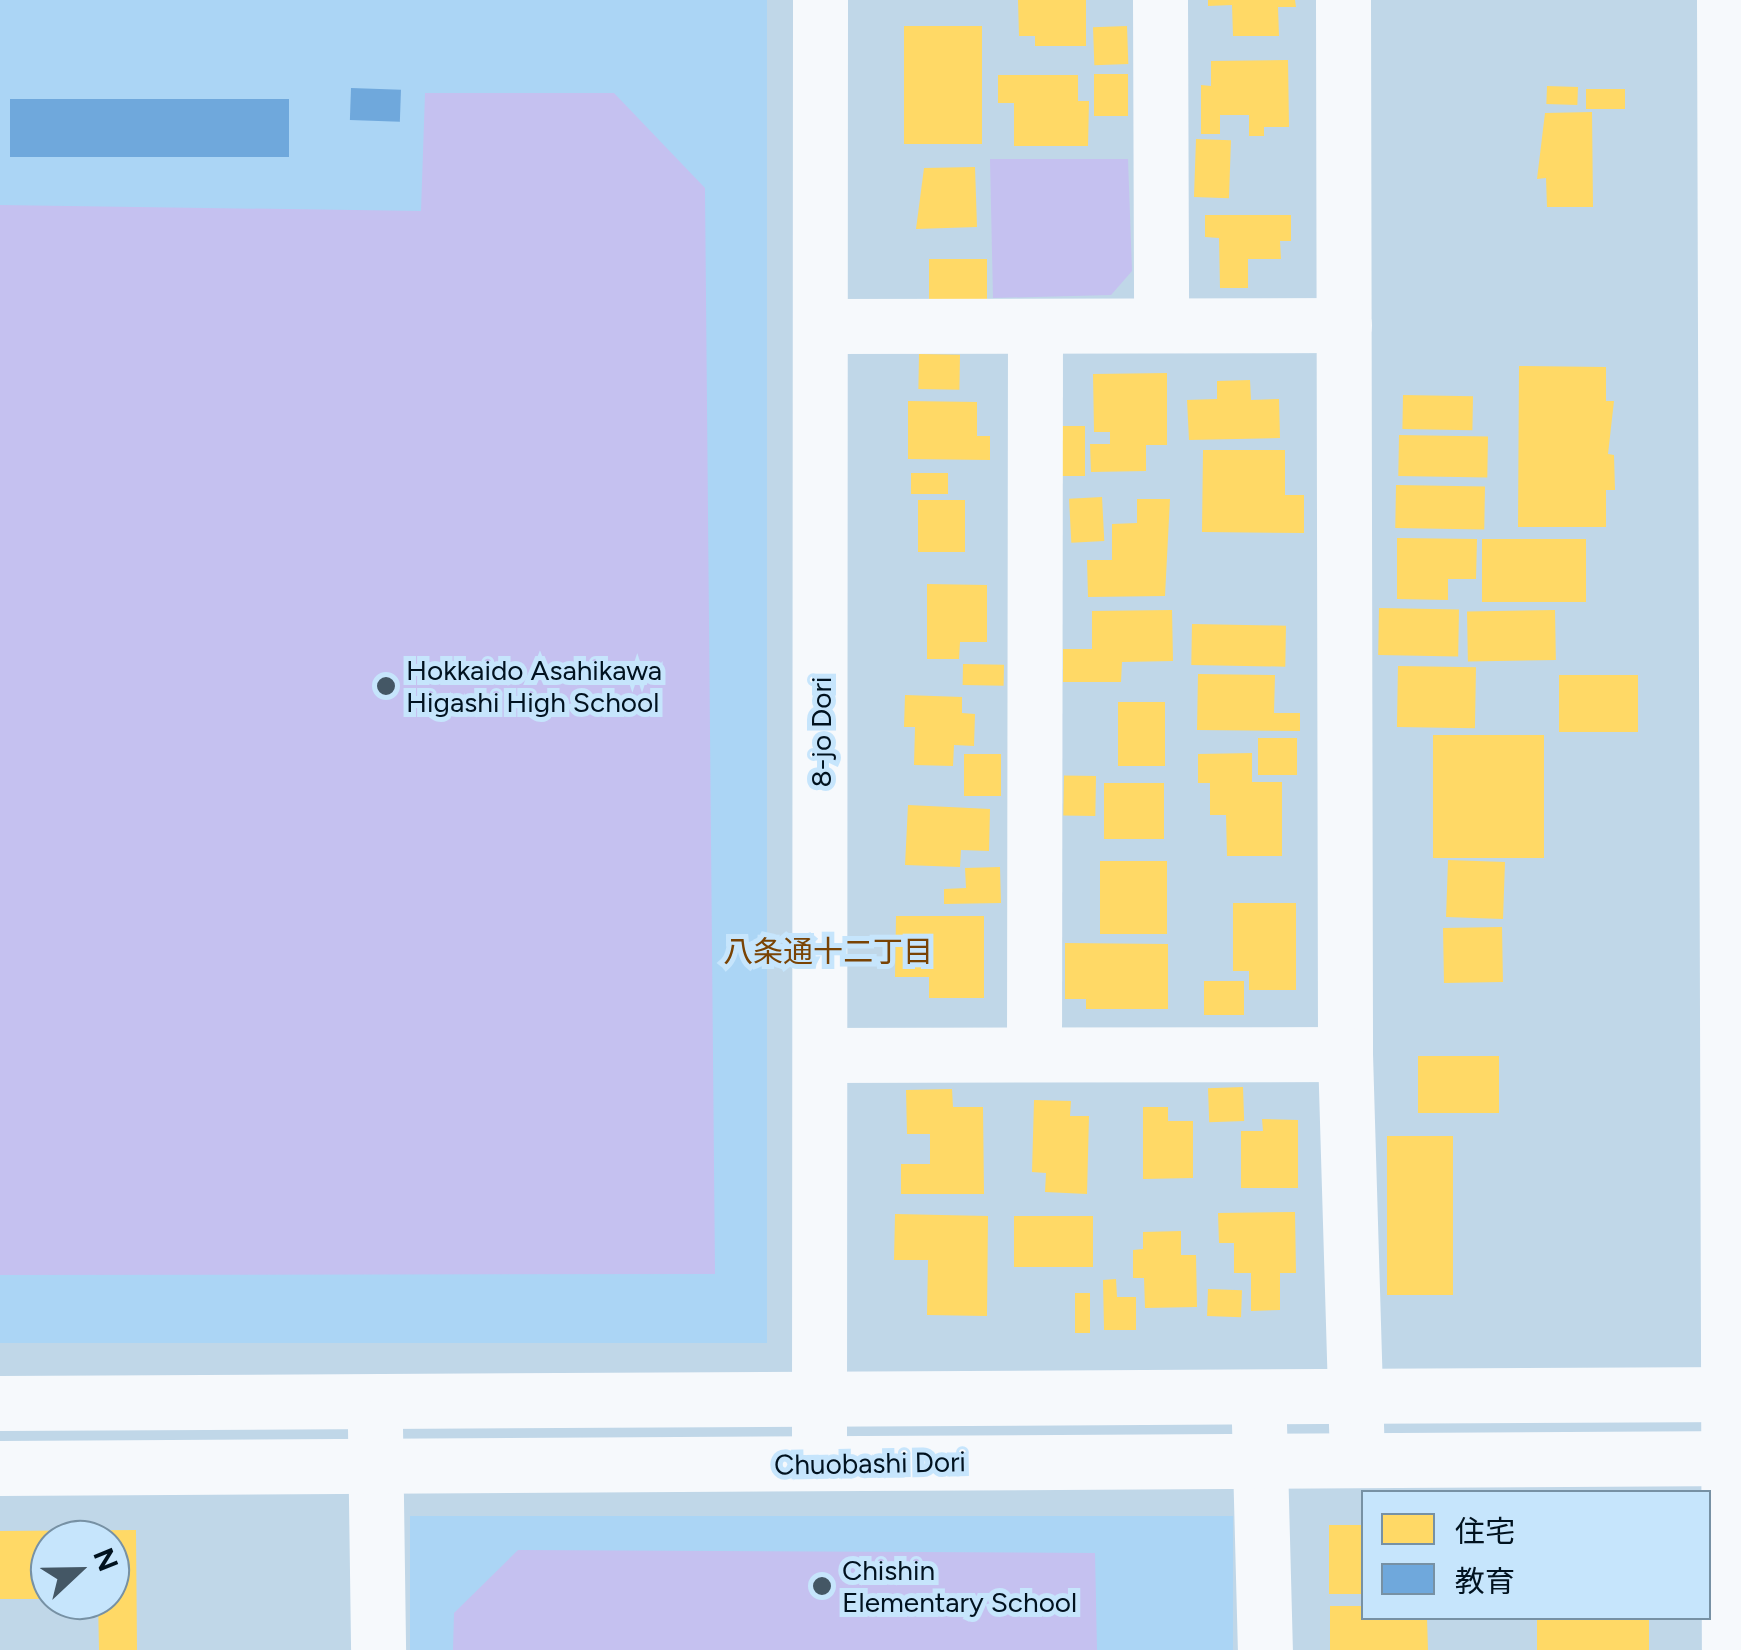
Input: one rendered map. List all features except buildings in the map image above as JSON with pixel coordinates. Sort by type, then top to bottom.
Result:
[{"type":"street","name":"8-jo Dori","points":[[820,0],[823,326],[817,1399],[821,1464]]},
{"type":"street","points":[[1160,0],[1162,325]]},
{"type":"street","points":[[1343,0],[1345,1054],[1352,1396],[1358,1460]]},
{"type":"street","points":[[1724,0],[1733,423],[1735,1458],[1729,1650]]},
{"type":"street","points":[[823,326],[1344,325]]},
{"type":"street","points":[[1034,1052],[1035,327]]},
{"type":"street","points":[[820,1056],[1034,1052],[1345,1054]]},
{"type":"street","points":[[0,1404],[1735,1394]]},
{"type":"street","points":[[1257,1396],[1262,1461],[1264,1650]]},
{"type":"street","points":[[374,1400],[378,1650]]},
{"type":"street","name":"Chuobashi Dori","points":[[0,1468],[1735,1458]]},
{"type":"shaded area","name":"Hokkaido Asahikawa Higashi High School","points":[[0,0],[767,0],[767,1343],[0,1343]]},
{"type":"shaded area","name":"Hokkaido Asahikawa Higashi High School","points":[[425,93],[614,93],[705,188],[715,1274],[0,1275],[0,205],[421,211]]},
{"type":"shaded area","points":[[990,159],[1128,159],[1132,271],[1111,295],[993,298]]},
{"type":"shaded area","name":"Chishin Elementary School","points":[[410,1516],[1233,1516],[1233,1650],[410,1650]]},
{"type":"shaded area","points":[[518,1550],[1095,1553],[1097,1650],[453,1650],[454,1613]]},
{"type":"place","name":"Hokkaido Asahikawa Higashi High School","points":[[386,686]]},
{"type":"place","name":"Chishin Elementary School","points":[[822,1586]]},
{"type":"district","name":"八条通十二丁目","points":[[828,952]]}]
